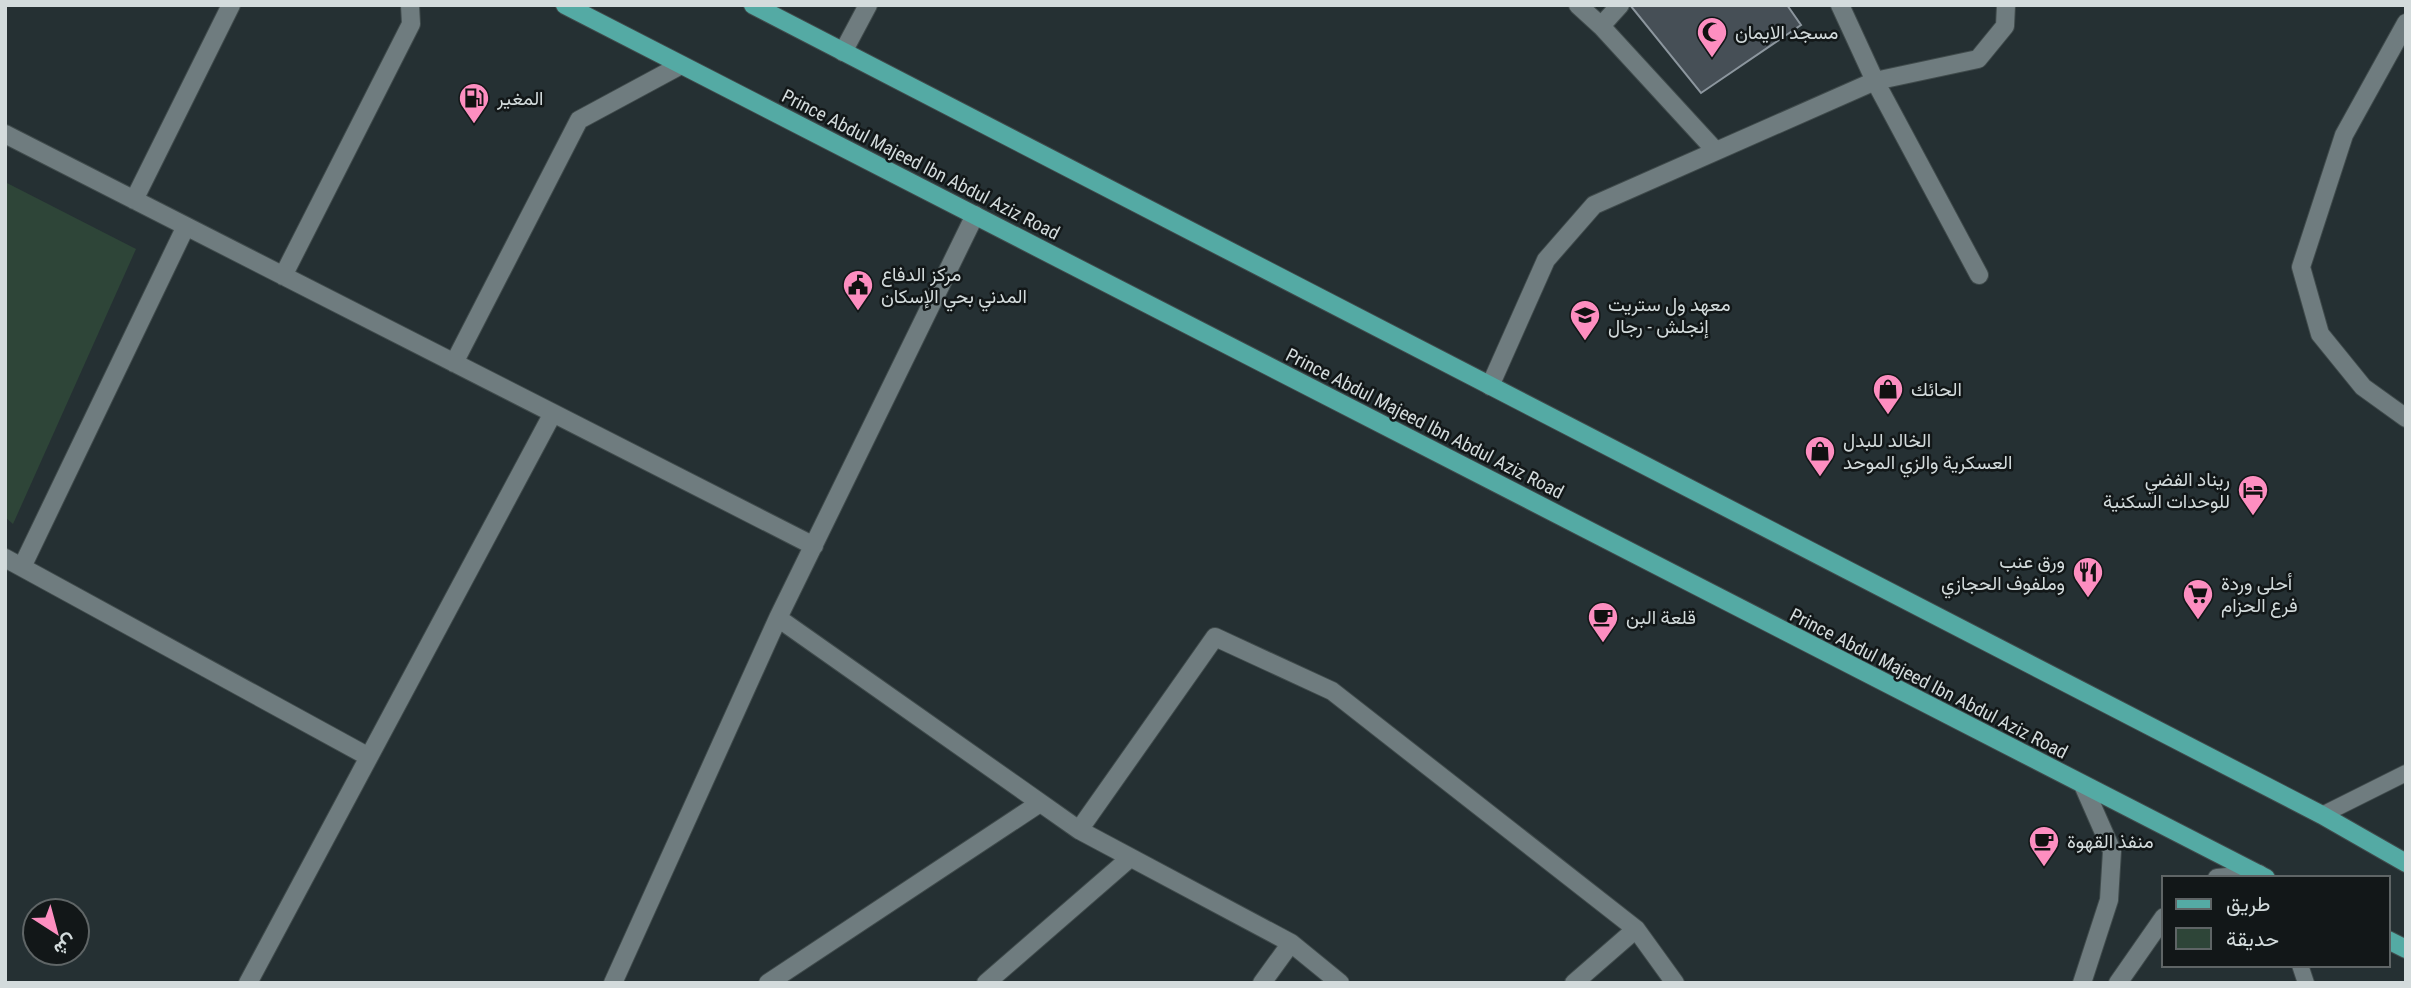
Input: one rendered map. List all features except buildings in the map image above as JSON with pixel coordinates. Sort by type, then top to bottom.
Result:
[{"type":"main road","name":"Prince Abdul Majeed Ibn Abdul Aziz Road","points":[[565,5],[2262,876]]},
{"type":"main road","points":[[753,5],[2322,815],[2406,863]]},
{"type":"main road","points":[[2390,941],[2406,949]]},
{"type":"street","points":[[134,200],[231,5]]},
{"type":"street","points":[[283,276],[411,24],[410,5]]},
{"type":"street","points":[[844,52],[867,5]]},
{"type":"street","points":[[1578,5],[1601,26],[1714,149]]},
{"type":"street","points":[[1601,26],[1620,5]]},
{"type":"street","points":[[1840,5],[1875,81],[1979,275]]},
{"type":"street","points":[[1490,386],[1546,260],[1594,205],[1714,149],[1875,81],[1978,59],[2005,26],[2006,5]]},
{"type":"street","points":[[2406,23],[2344,135],[2301,267],[2320,334],[2364,387],[2406,418]]},
{"type":"street","points":[[454,363],[579,120],[681,65]]},
{"type":"street","points":[[5,134],[814,546]]},
{"type":"street","points":[[612,983],[778,618],[975,215]]},
{"type":"street","points":[[22,567],[186,226]]},
{"type":"street","points":[[248,983],[553,413]]},
{"type":"street","points":[[5,558],[369,757]]},
{"type":"street","points":[[778,618],[1079,831],[1291,943],[1340,983]]},
{"type":"street","points":[[1079,831],[1215,637],[1332,691],[1636,929],[1675,983]]},
{"type":"street","points":[[2082,983],[2109,900],[2112,851],[2083,785]]},
{"type":"street","points":[[768,983],[1040,803]]},
{"type":"street","points":[[986,983],[1130,858]]},
{"type":"street","points":[[2118,983],[2162,920]]},
{"type":"street","points":[[1574,983],[1636,929]]},
{"type":"street","points":[[1262,983],[1291,943]]},
{"type":"lane","points":[[2322,815],[2406,773]]},
{"type":"green space","points":[[5,182],[136,249],[13,524],[5,517]]},
{"type":"place","name":"مسجد الايمان","points":[[1712,59]]},
{"type":"place","name":"المغير","points":[[474,125]]},
{"type":"place","name":"مركز الدفاع المدني بحي الإسكان","points":[[858,312]]},
{"type":"place","name":"معهد ول ستريت إنجلش - رجال","points":[[1585,342]]},
{"type":"place","name":"الحائك","points":[[1888,416]]},
{"type":"place","name":"الخالد للبدل العسكرية والزي الموحد","points":[[1820,478]]},
{"type":"place","name":"ريناد الفضي للوحدات السكنية","points":[[2253,517]]},
{"type":"place","name":"ورق عنب وملفوف الحجازي","points":[[2088,599]]},
{"type":"place","name":"أحلى وردة فرع الحزام","points":[[2198,621]]},
{"type":"place","name":"قلعة البن","points":[[1603,644]]},
{"type":"place","name":"منفذ القهوة","points":[[2044,868]]}]
